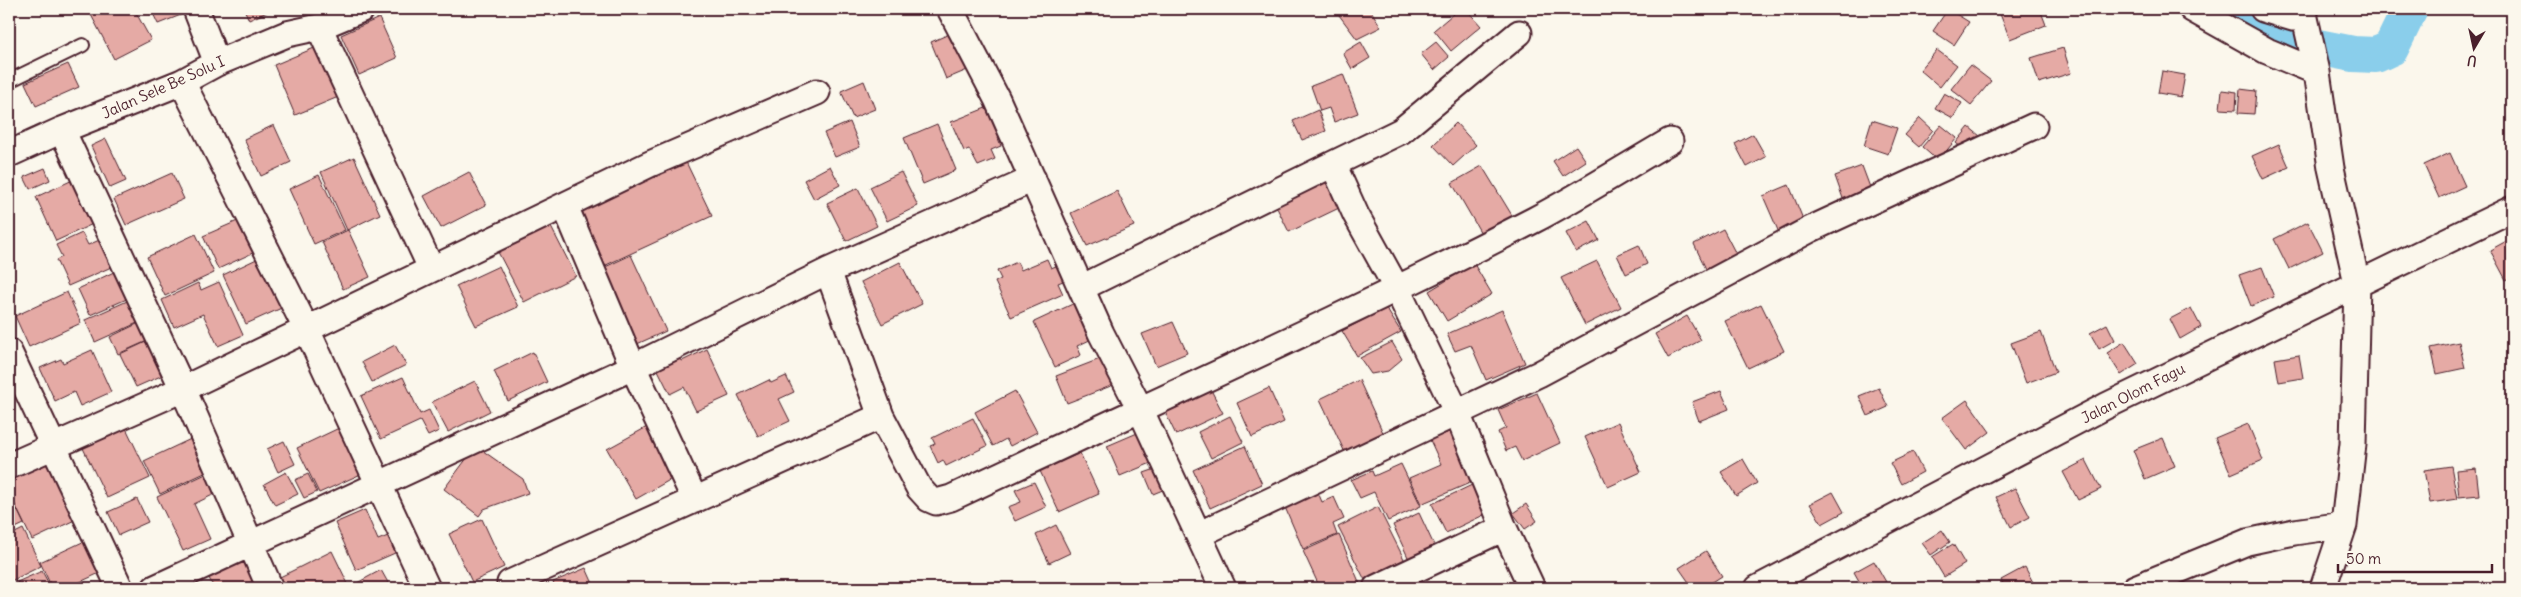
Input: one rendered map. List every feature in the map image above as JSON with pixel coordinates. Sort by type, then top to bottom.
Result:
[{"type":"street","points":[[196,9],[217,63]]},
{"type":"street","name":"Jalan Sele Be Solu I","points":[[9,154],[62,130],[182,82],[217,63],[287,34],[319,27],[362,9]]},
{"type":"street","points":[[950,9],[997,99],[1081,288],[1200,534],[1223,588]]},
{"type":"street","points":[[2192,9],[2275,54],[2316,68]]},
{"type":"street","points":[[2263,9],[2293,18],[2306,19],[2316,68],[2331,168],[2357,282],[2353,444],[2344,525],[2324,588]]},
{"type":"street","points":[[319,27],[431,268]]},
{"type":"street","points":[[1081,288],[1401,131],[1519,33]]},
{"type":"street","points":[[182,82],[307,330],[427,588]]},
{"type":"street","points":[[9,466],[183,389],[650,164],[816,92]]},
{"type":"street","points":[[1200,534],[1539,374],[1811,229],[2034,126]]},
{"type":"street","points":[[62,130],[183,389],[270,588]]},
{"type":"street","points":[[828,271],[881,416],[919,488],[929,499],[936,502],[950,498],[1141,411],[1396,289],[1536,219],[1670,141]]},
{"type":"street","points":[[1333,164],[1356,216],[1396,289],[1457,413],[1504,528],[1532,588]]},
{"type":"street","points":[[155,588],[632,367],[828,271],[1033,179]]},
{"type":"street","points":[[565,206],[632,367],[695,500]]},
{"type":"street","name":"Jalan Olom Fagu","points":[[1758,588],[2106,406],[2357,282],[2512,209]]},
{"type":"street","points":[[9,352],[120,588]]},
{"type":"street","points":[[506,586],[881,416]]},
{"type":"street","points":[[2135,588],[2247,542],[2294,532],[2344,525]]},
{"type":"street","points":[[1376,588],[1504,528]]},
{"type":"lane","points":[[9,81],[83,45]]},
{"type":"building","points":[[88,9],[134,9],[151,40],[114,59]]},
{"type":"building","points":[[151,9],[184,9],[186,13],[158,24]]},
{"type":"building","points":[[244,9],[266,9],[267,12],[249,20]]},
{"type":"building","points":[[1348,9],[1370,9],[1381,27],[1357,39],[1339,15]]},
{"type":"building","points":[[1459,9],[1466,9],[1481,26],[1451,51],[1434,30]]},
{"type":"building","points":[[1948,9],[1969,22],[1954,45],[1933,31]]},
{"type":"building","points":[[1998,9],[2040,9],[2046,25],[2010,39]]},
{"type":"building","points":[[379,18],[397,58],[359,75],[341,35]]},
{"type":"building","points":[[956,31],[972,68],[946,79],[931,42]]},
{"type":"building","points":[[1361,42],[1370,58],[1352,69],[1343,53]]},
{"type":"building","points":[[1436,42],[1449,57],[1434,70],[1421,54]]},
{"type":"building","points":[[326,43],[348,93],[295,115],[274,65]]},
{"type":"building","points":[[2063,48],[2071,73],[2039,83],[2031,58]]},
{"type":"building","points":[[1937,50],[1957,65],[1940,87],[1920,70]]},
{"type":"building","points":[[68,64],[79,87],[36,106],[25,83]]},
{"type":"building","points":[[1970,65],[1991,81],[1971,105],[1951,89]]},
{"type":"building","points":[[2162,71],[2185,75],[2181,97],[2158,93]]},
{"type":"building","points":[[1343,74],[1358,113],[1334,122],[1329,108],[1320,111],[1311,86]]},
{"type":"building","points":[[864,81],[875,109],[853,118],[841,91]]},
{"type":"building","points":[[2240,89],[2256,91],[2254,114],[2238,113]]},
{"type":"building","points":[[2222,90],[2237,92],[2236,110],[2220,109]]},
{"type":"building","points":[[1944,93],[1962,103],[1953,118],[1935,108]]},
{"type":"building","points":[[993,105],[1006,134],[998,138],[1001,146],[991,150],[995,159],[978,166],[969,149],[964,151],[951,122]]},
{"type":"building","points":[[1318,110],[1326,131],[1302,140],[1293,121]]},
{"type":"building","points":[[1920,118],[1933,130],[1919,147],[1905,135]]},
{"type":"building","points":[[1872,120],[1897,128],[1888,154],[1864,146]]},
{"type":"building","points":[[850,122],[860,147],[835,157],[824,133]]},
{"type":"building","points":[[1456,123],[1476,145],[1453,166],[1433,145]]},
{"type":"building","points":[[937,124],[956,170],[923,184],[904,138]]},
{"type":"building","points":[[274,125],[291,162],[261,176],[244,139]]},
{"type":"building","points":[[1941,125],[1957,138],[1938,161],[1922,147]]},
{"type":"building","points":[[1969,127],[1980,136],[1967,152],[1956,143]]},
{"type":"building","points":[[1753,134],[1766,157],[1747,167],[1735,144]]},
{"type":"building","points":[[106,139],[126,181],[110,188],[91,146]]},
{"type":"building","points":[[2279,144],[2289,167],[2263,179],[2252,156]]},
{"type":"building","points":[[1576,146],[1586,161],[1563,176],[1553,161]]},
{"type":"building","points":[[2450,153],[2465,186],[2439,198],[2424,165]]},
{"type":"building","points":[[354,157],[380,214],[347,230],[321,172]]},
{"type":"building","points":[[686,162],[712,216],[604,266],[578,212]]},
{"type":"building","points":[[830,166],[840,185],[814,199],[804,180]]},
{"type":"building","points":[[1482,166],[1513,217],[1482,235],[1452,183]]},
{"type":"building","points":[[1862,166],[1874,198],[1846,207],[1835,176]]},
{"type":"building","points":[[45,168],[50,180],[30,189],[24,177]]},
{"type":"building","points":[[469,172],[486,205],[441,228],[424,196]]},
{"type":"building","points":[[901,172],[918,206],[887,221],[870,187]]},
{"type":"building","points":[[172,173],[184,199],[126,225],[114,199]]},
{"type":"building","points":[[319,175],[345,230],[314,244],[289,189]]},
{"type":"building","points":[[1324,177],[1339,208],[1289,232],[1274,202]]},
{"type":"building","points":[[77,178],[97,222],[56,241],[36,197]]},
{"type":"building","points":[[1789,185],[1805,224],[1780,235],[1763,196]]},
{"type":"building","points":[[858,188],[877,226],[846,241],[827,203]]},
{"type":"building","points":[[1117,191],[1134,226],[1087,246],[1071,213]]},
{"type":"building","points":[[242,219],[257,251],[218,269],[203,236]]},
{"type":"building","points":[[1589,221],[1599,240],[1576,252],[1566,233]]},
{"type":"building","points":[[2308,222],[2323,252],[2289,269],[2274,239]]},
{"type":"building","points":[[550,225],[576,276],[524,302],[498,252]]},
{"type":"building","points":[[1723,229],[1737,256],[1707,271],[1694,244]]},
{"type":"building","points":[[348,230],[370,277],[343,289],[322,242]]},
{"type":"building","points":[[82,233],[88,245],[104,238],[116,265],[68,286],[56,260],[62,257],[56,245]]},
{"type":"building","points":[[196,234],[214,273],[165,296],[147,257]]},
{"type":"building","points":[[2512,238],[2512,277],[2506,280],[2490,250]]},
{"type":"building","points":[[1639,245],[1647,264],[1626,274],[1617,255]]},
{"type":"building","points":[[631,255],[666,331],[637,344],[601,269]]},
{"type":"building","points":[[263,256],[286,306],[246,324],[223,275]]},
{"type":"building","points":[[1047,259],[1051,268],[1061,264],[1068,279],[1058,283],[1063,294],[1011,317],[995,282],[1001,279],[997,271],[1017,262],[1021,270]]},
{"type":"building","points":[[1597,261],[1621,307],[1585,325],[1561,278]]},
{"type":"building","points":[[900,262],[922,304],[882,324],[861,282]]},
{"type":"building","points":[[1474,264],[1492,294],[1447,321],[1429,291]]},
{"type":"building","points":[[499,266],[518,307],[476,326],[456,286]]},
{"type":"building","points":[[2262,267],[2274,297],[2251,306],[2239,275]]},
{"type":"building","points":[[116,271],[129,298],[90,315],[78,289]]},
{"type":"building","points":[[219,282],[243,335],[218,346],[203,314],[174,327],[162,300],[198,283],[201,290]]},
{"type":"building","points":[[67,292],[81,323],[29,347],[15,316]]},
{"type":"building","points":[[134,298],[144,320],[95,342],[85,320]]},
{"type":"building","points":[[1079,301],[1096,337],[1077,346],[1081,355],[1055,367],[1034,322]]},
{"type":"building","points":[[1761,304],[1784,351],[1748,368],[1725,321]]},
{"type":"building","points":[[1386,308],[1401,332],[1357,356],[1342,331]]},
{"type":"building","points":[[2191,308],[2201,327],[2180,339],[2170,319]]},
{"type":"building","points":[[1502,310],[1525,363],[1486,380],[1471,345],[1455,351],[1447,334]]},
{"type":"building","points":[[1687,316],[1701,340],[1668,358],[1655,334]]},
{"type":"building","points":[[1173,322],[1187,353],[1156,366],[1142,334]]},
{"type":"building","points":[[139,323],[147,341],[118,354],[110,337]]},
{"type":"building","points":[[2107,324],[2115,340],[2099,349],[2090,333]]},
{"type":"building","points":[[2041,332],[2056,372],[2026,383],[2011,343]]},
{"type":"building","points":[[148,341],[163,375],[136,387],[120,354]]},
{"type":"building","points":[[1392,342],[1402,359],[1388,371],[1371,374],[1360,358]]},
{"type":"building","points":[[2124,342],[2138,364],[2121,375],[2107,353]]},
{"type":"building","points":[[2459,342],[2465,368],[2437,374],[2431,348]]},
{"type":"building","points":[[395,345],[406,365],[372,382],[362,362]]},
{"type":"building","points":[[707,349],[729,396],[696,411],[684,387],[670,394],[655,364],[679,353],[682,361]]},
{"type":"building","points":[[92,350],[111,392],[80,406],[74,392],[55,401],[40,368],[61,359],[63,363]]},
{"type":"building","points":[[533,352],[547,382],[508,401],[494,371]]},
{"type":"building","points":[[2299,355],[2303,378],[2279,382],[2275,359]]},
{"type":"building","points":[[1105,357],[1116,384],[1067,403],[1056,376]]},
{"type":"building","points":[[786,376],[794,392],[779,399],[790,421],[758,436],[738,395],[769,380],[771,383]]},
{"type":"building","points":[[403,377],[420,414],[429,410],[439,431],[428,436],[420,421],[381,439],[361,396]]},
{"type":"building","points":[[1359,380],[1385,437],[1347,457],[1320,399]]},
{"type":"building","points":[[475,381],[490,411],[448,432],[432,402]]},
{"type":"building","points":[[1269,388],[1284,422],[1252,437],[1237,403]]},
{"type":"building","points":[[1879,388],[1888,407],[1868,416],[1859,396]]},
{"type":"building","points":[[1211,390],[1223,413],[1176,435],[1165,412]]},
{"type":"building","points":[[1015,391],[1037,432],[1010,446],[1006,439],[993,446],[975,412]]},
{"type":"building","points":[[1721,391],[1729,409],[1699,421],[1692,402]]},
{"type":"building","points":[[1537,393],[1560,443],[1522,461],[1515,447],[1506,451],[1498,432],[1506,428],[1498,410]]},
{"type":"building","points":[[1967,400],[1990,432],[1966,450],[1942,418]]},
{"type":"building","points":[[1230,416],[1243,442],[1211,458],[1198,432]]},
{"type":"building","points":[[973,418],[987,446],[946,466],[943,460],[938,463],[930,446],[935,444],[932,438]]},
{"type":"building","points":[[1618,422],[1641,472],[1608,487],[1585,437]]},
{"type":"building","points":[[2248,424],[2263,460],[2231,474],[2215,438]]},
{"type":"building","points":[[125,426],[150,478],[107,498],[82,446]]},
{"type":"building","points":[[647,427],[675,477],[636,499],[607,449]]},
{"type":"building","points":[[339,428],[361,474],[319,493],[297,448]]},
{"type":"building","points":[[1456,429],[1468,457],[1462,460],[1472,482],[1421,504],[1409,478],[1441,464],[1430,440]]},
{"type":"building","points":[[1142,431],[1156,461],[1120,476],[1107,446]]},
{"type":"building","points":[[195,437],[211,470],[160,494],[144,461]]},
{"type":"building","points":[[2163,438],[2175,466],[2145,479],[2133,450]]},
{"type":"building","points":[[284,441],[295,464],[278,472],[267,449]]},
{"type":"building","points":[[476,446],[523,479],[528,493],[484,509],[479,516],[444,489]]},
{"type":"building","points":[[1245,446],[1262,484],[1210,508],[1193,470]]},
{"type":"building","points":[[1913,452],[1923,472],[1901,484],[1890,463]]},
{"type":"building","points":[[1080,453],[1099,494],[1059,512],[1040,471]]},
{"type":"building","points":[[1743,459],[1757,483],[1736,496],[1721,472]]},
{"type":"building","points":[[2086,460],[2101,489],[2078,500],[2063,472]]},
{"type":"building","points":[[52,461],[79,518],[32,540],[9,492],[9,481]]},
{"type":"building","points":[[1401,464],[1421,506],[1388,521],[1374,492],[1360,498],[1351,480],[1372,471],[1374,476]]},
{"type":"building","points":[[2451,466],[2457,499],[2430,503],[2424,470]]},
{"type":"building","points":[[1161,467],[1170,487],[1153,494],[1144,473]]},
{"type":"building","points":[[2476,468],[2479,495],[2459,497],[2456,470]]},
{"type":"building","points":[[210,472],[219,492],[194,504],[210,539],[183,551],[157,497]]},
{"type":"building","points":[[286,472],[298,494],[275,505],[264,484]]},
{"type":"building","points":[[308,474],[317,492],[304,498],[295,480]]},
{"type":"building","points":[[1034,482],[1046,507],[1015,521],[1008,507],[1021,502],[1015,490]]},
{"type":"building","points":[[1474,484],[1488,513],[1446,533],[1432,504]]},
{"type":"building","points":[[2015,488],[2030,517],[2011,527],[1996,497]]},
{"type":"building","points":[[1317,490],[1322,502],[1334,497],[1344,519],[1333,524],[1337,535],[1303,549],[1284,505]]},
{"type":"building","points":[[1833,492],[1844,512],[1822,524],[1810,504]]},
{"type":"building","points":[[9,493],[24,524],[9,531]]},
{"type":"building","points":[[137,499],[148,522],[119,535],[108,512]]},
{"type":"building","points":[[1526,504],[1537,521],[1525,529],[1513,513]]},
{"type":"building","points":[[1378,507],[1409,569],[1369,588],[1338,527]]},
{"type":"building","points":[[365,510],[378,540],[388,536],[395,553],[356,570],[335,523]]},
{"type":"building","points":[[1419,513],[1439,556],[1413,568],[1393,525]]},
{"type":"building","points":[[482,519],[504,567],[472,582],[449,534]]},
{"type":"building","points":[[1056,525],[1070,553],[1049,563],[1036,535]]},
{"type":"building","points":[[23,529],[41,566],[9,582],[9,536]]},
{"type":"building","points":[[1942,530],[1950,542],[1931,555],[1922,543]]},
{"type":"building","points":[[1339,535],[1360,584],[1351,588],[1320,588],[1303,551]]},
{"type":"building","points":[[89,539],[104,571],[67,588],[52,588],[40,562]]},
{"type":"building","points":[[1953,544],[1965,564],[1944,577],[1932,557]]},
{"type":"building","points":[[332,551],[350,588],[283,588],[278,578]]},
{"type":"building","points":[[1706,551],[1722,576],[1703,588],[1693,588],[1679,568]]},
{"type":"building","points":[[253,555],[264,576],[238,588],[214,588],[208,576]]},
{"type":"building","points":[[1874,561],[1886,582],[1876,588],[1863,588],[1854,572]]},
{"type":"building","points":[[2025,567],[2036,588],[2005,588],[2001,580]]},
{"type":"building","points":[[586,568],[595,588],[555,588],[553,582]]},
{"type":"building","points":[[381,570],[391,588],[361,588],[357,583]]},
{"type":"building","points":[[42,571],[51,588],[20,588],[17,582]]},
{"type":"waterway","points":[[2208,9],[2287,41],[2353,54],[2376,55],[2391,48],[2410,9]]}]
